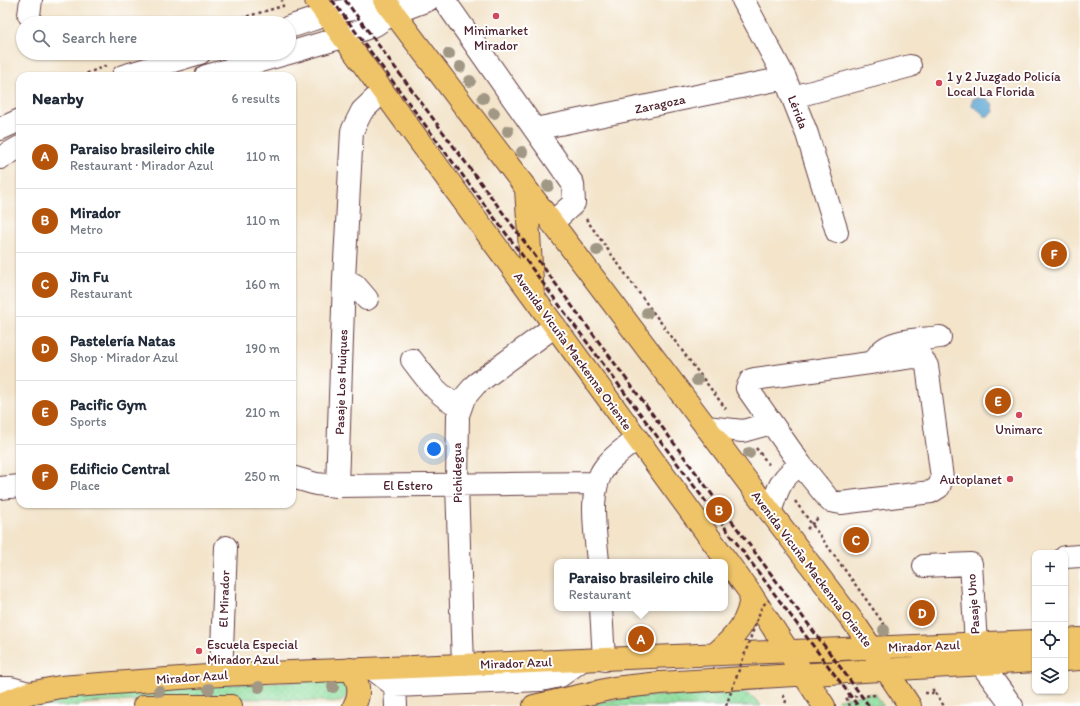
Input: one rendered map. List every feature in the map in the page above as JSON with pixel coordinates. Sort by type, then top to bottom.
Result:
[{"type":"main road","name":"Avenida Vicuña Mackenna Oriente","points":[[389,6],[796,546],[871,648],[906,700]]},
{"type":"main road","name":"Avenida Vicuña Mackenna Oriente","points":[[322,7],[382,92],[637,438],[760,597],[789,651],[824,706]]},
{"type":"main road","points":[[526,189],[533,296]]},
{"type":"main road","points":[[715,654],[733,638],[745,622],[751,603],[760,597]]},
{"type":"main road","points":[[1068,640],[1080,639]]},
{"type":"main road","name":"Mirador Azul","points":[[534,706],[614,688],[640,684],[917,668],[1032,642]]},
{"type":"main road","name":"Mirador Azul","points":[[0,704],[30,693],[88,684],[221,675],[350,669],[900,647],[1032,661]]},
{"type":"main road","points":[[1068,660],[1080,659]]},
{"type":"main road","points":[[350,669],[355,676],[358,688],[357,700],[354,706]]},
{"type":"main road","name":"Mirador Azul","points":[[144,706],[231,706]]},
{"type":"street","points":[[296,23],[322,7],[377,8],[428,0]]},
{"type":"street","points":[[444,0],[573,184],[574,203],[552,223]]},
{"type":"street","name":"Lérida","points":[[743,0],[789,88],[806,134],[836,232]]},
{"type":"street","points":[[296,51],[344,37],[375,24],[389,6]]},
{"type":"street","points":[[136,72],[177,60]]},
{"type":"street","points":[[231,72],[268,60]]},
{"type":"street","name":"Zaragoza","points":[[535,129],[789,88],[910,66]]},
{"type":"street","name":"Pasaje Los Huiques","points":[[337,486],[344,279],[352,131],[362,112],[382,92]]},
{"type":"street","points":[[0,129],[16,122]]},
{"type":"street","points":[[0,158],[16,149]]},
{"type":"street","points":[[344,279],[355,285],[367,299]]},
{"type":"street","name":"Pichidegua","points":[[463,665],[457,485],[457,424],[460,406],[469,391],[476,384],[555,326]]},
{"type":"street","points":[[875,362],[880,352],[893,344],[940,337]]},
{"type":"street","points":[[918,357],[925,362],[942,478],[939,488],[931,492],[869,500],[835,502],[825,497],[771,423],[747,388],[751,380],[918,357]]},
{"type":"street","points":[[412,360],[438,392],[451,402],[460,406]]},
{"type":"street","points":[[706,427],[743,431],[771,423]]},
{"type":"street","points":[[598,559],[595,498],[597,483],[604,468],[637,438]]},
{"type":"street","points":[[770,512],[782,481],[790,472],[801,465]]},
{"type":"street","name":"El Estero","points":[[296,478],[316,484],[337,486],[597,483]]},
{"type":"street","points":[[0,488],[16,486]]},
{"type":"street","points":[[869,500],[881,508],[892,510],[939,506]]},
{"type":"street","name":"El Mirador","points":[[221,675],[226,547]]},
{"type":"street","points":[[1068,557],[1080,556]]},
{"type":"street","name":"Pasaje Uno","points":[[924,566],[971,564],[978,654]]},
{"type":"street","points":[[601,611],[604,660]]},
{"type":"street","points":[[978,654],[1012,706]]},
{"type":"street","points":[[373,669],[396,696],[547,680],[560,676],[582,660]]},
{"type":"street","points":[[0,688],[11,688],[30,693]]},
{"type":"path","points":[[248,16],[283,6],[282,0]]},
{"type":"path","points":[[574,203],[647,304],[782,481],[810,524],[900,647]]},
{"type":"path","points":[[796,546],[810,524],[835,502]]},
{"type":"path","points":[[726,706],[762,606],[760,597]]},
{"type":"path","points":[[917,668],[944,706]]},
{"type":"path","points":[[850,706],[846,697],[906,700],[935,693]]},
{"type":"path","points":[[785,706],[786,700]]},
{"type":"green space","points":[[344,680],[347,686],[347,692],[345,698],[340,702],[200,698],[90,703],[74,706],[15,706],[84,690]]},
{"type":"green space","points":[[738,692],[751,696],[761,706],[575,706],[631,697]]},
{"type":"green space","points":[[875,693],[883,706],[843,706],[838,699]]},
{"type":"water","points":[[973,99],[988,99],[992,103],[994,112],[989,116],[984,116],[971,104]]},
{"type":"railway","points":[[332,0],[858,706]]},
{"type":"railway","points":[[345,0],[869,706]]},
{"type":"place","name":"Minimarket Mirador","points":[[496,16]]},
{"type":"place","name":"1 y 2 Juzgado Policía Local La Florida","points":[[939,83]]},
{"type":"place","name":"Edificio Central","points":[[1054,254]]},
{"type":"place","name":"Pacific Gym","points":[[998,401]]},
{"type":"place","name":"Unimarc","points":[[1019,415]]},
{"type":"place","name":"Autoplanet","points":[[1010,479]]},
{"type":"place","name":"Mirador","points":[[719,510]]},
{"type":"place","name":"Jin Fu","points":[[856,540]]},
{"type":"place","name":"Pastelería Natas","points":[[922,613]]},
{"type":"place","name":"Paraiso brasileiro chile","points":[[641,639]]},
{"type":"place","name":"Escuela Especial Mirador Azul","points":[[199,651]]}]
